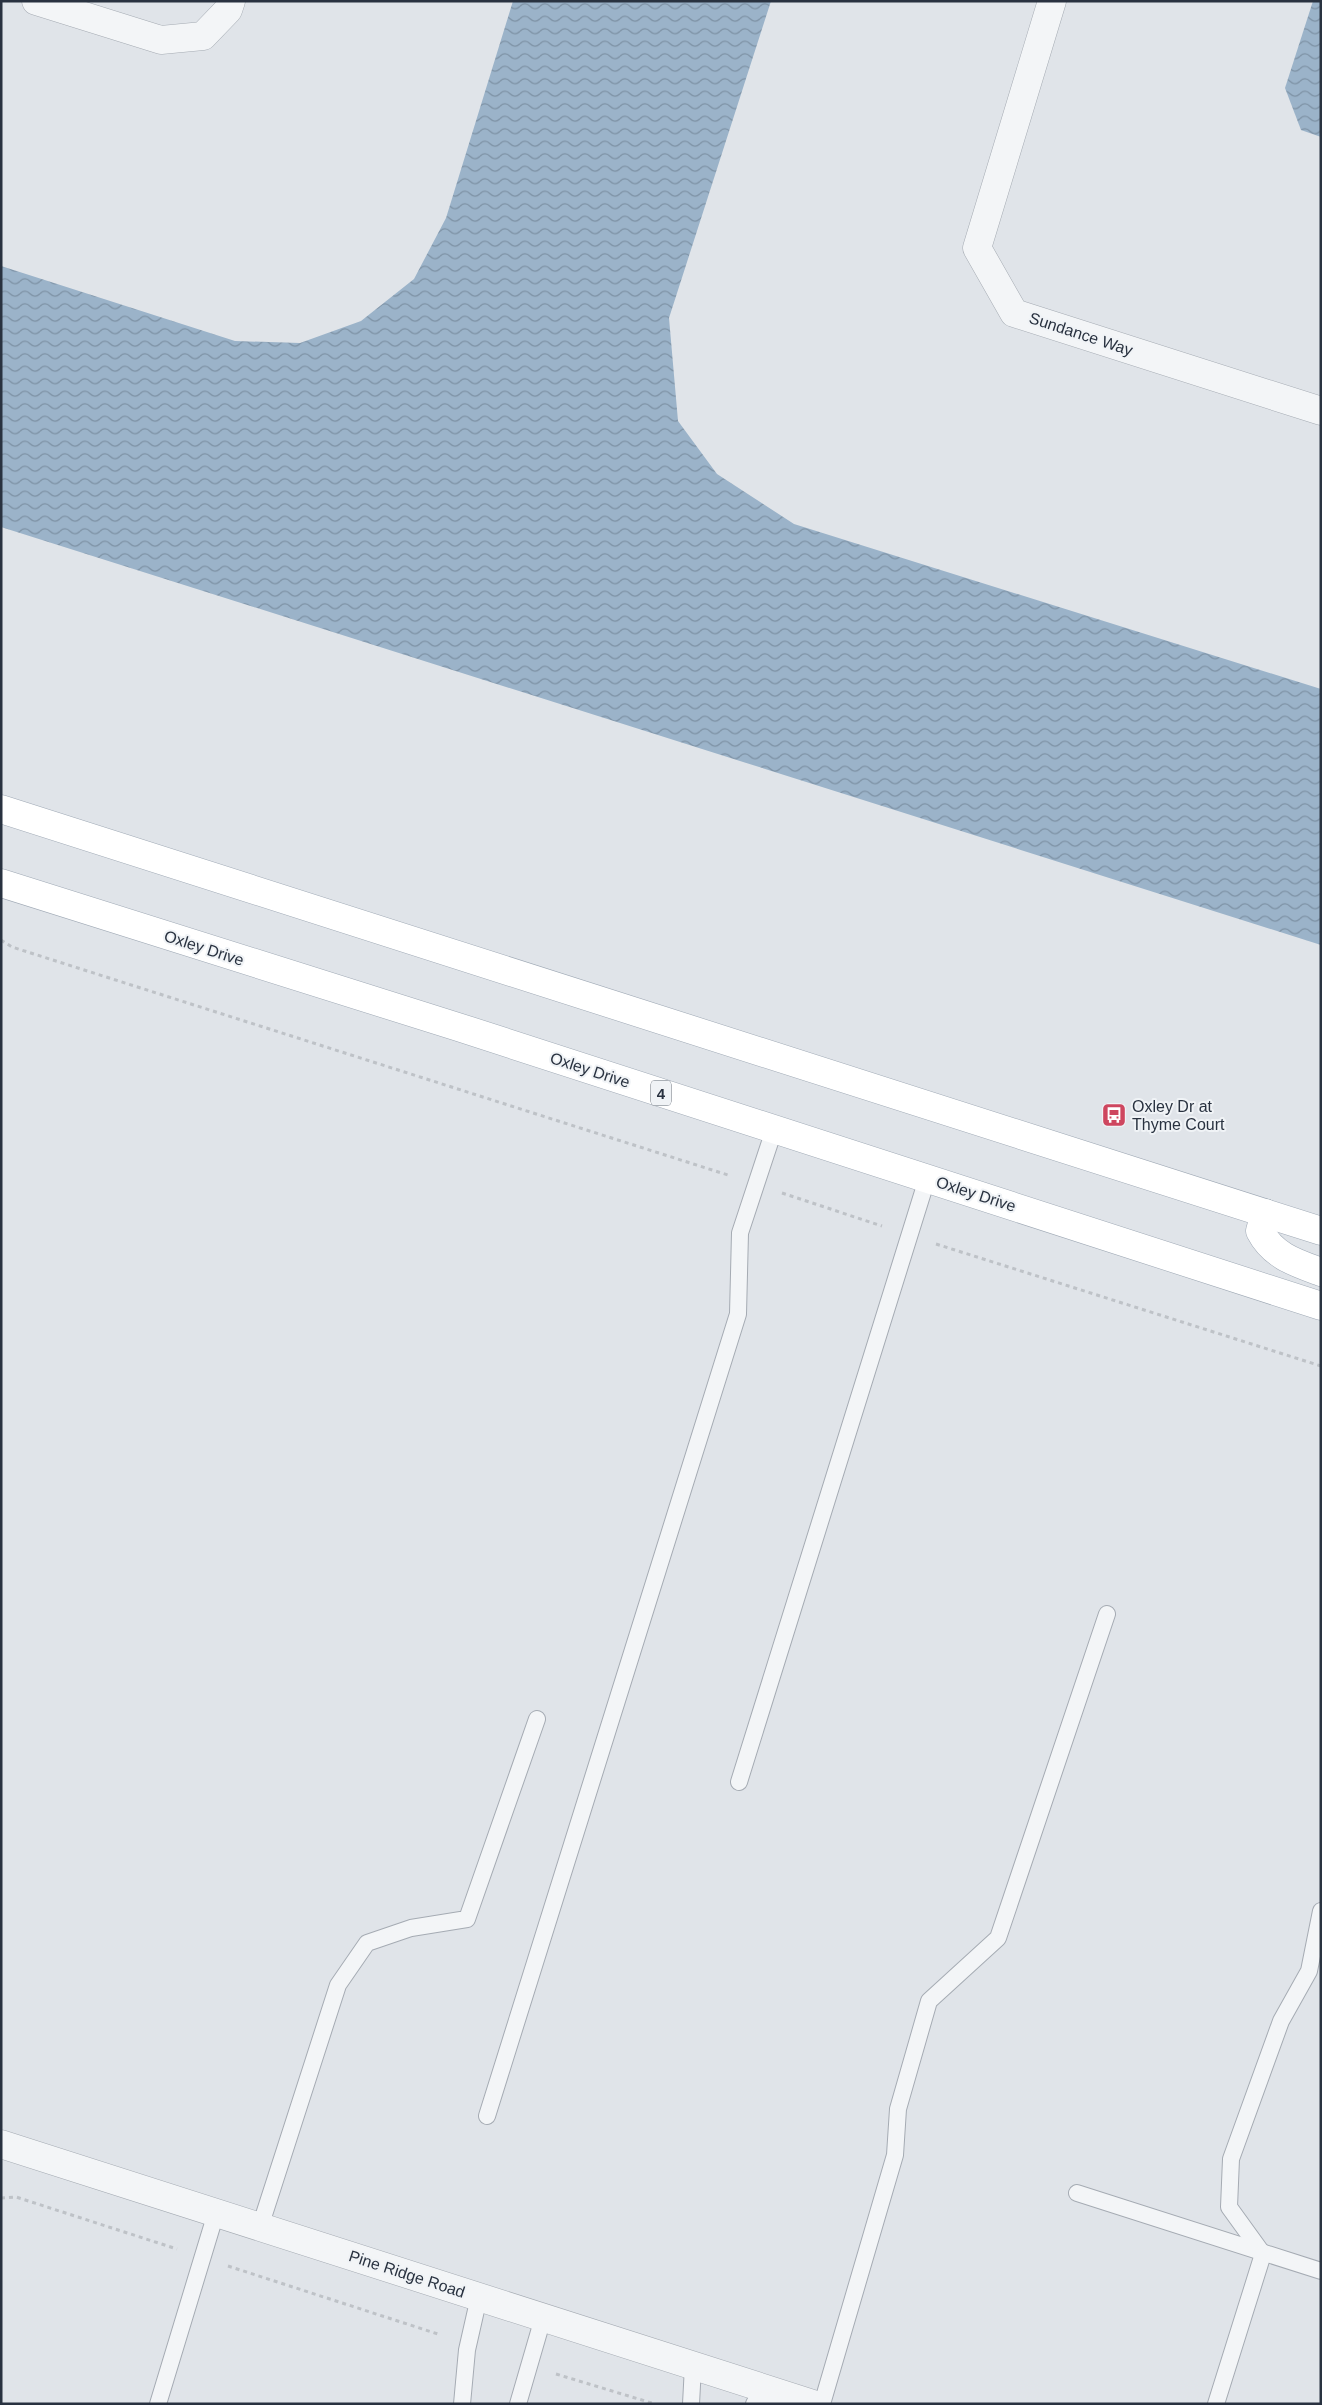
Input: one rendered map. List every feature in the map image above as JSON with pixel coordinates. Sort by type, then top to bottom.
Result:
[{"type":"main road","points":[[1,809],[1321,1230]]},
{"type":"main road","name":"Oxley Drive","points":[[1,883],[1321,1306]]},
{"type":"main road","points":[[1265,1213],[1260,1231],[1266,1243],[1290,1261],[1321,1272]]},
{"type":"street","points":[[36,1],[161,40],[203,36],[228,10],[231,1]]},
{"type":"street","name":"Sundance Way","points":[[1052,1],[977,248],[1014,313],[1321,411]]},
{"type":"street","name":"Pine Ridge Road","points":[[1,2144],[693,2366],[759,2396],[813,2404]]},
{"type":"lane","points":[[487,2116],[738,1314],[740,1233],[774,1130]]},
{"type":"lane","points":[[739,1782],[927,1179]]},
{"type":"lane","points":[[822,2404],[895,2154],[898,2109],[930,2001],[998,1938],[1107,1614]]},
{"type":"lane","points":[[260,2227],[338,1986],[367,1943],[411,1928],[467,1918],[537,1719]]},
{"type":"lane","points":[[1263,2254],[1229,2206],[1231,2159],[1281,2021],[1308,1971],[1321,1911]]},
{"type":"lane","points":[[1077,2193],[1321,2271]]},
{"type":"lane","points":[[158,2404],[216,2213]]},
{"type":"lane","points":[[1216,2404],[1263,2254]]},
{"type":"lane","points":[[462,2404],[467,2350],[479,2297]]},
{"type":"lane","points":[[518,2404],[543,2318]]},
{"type":"lane","points":[[691,2404],[693,2366]]},
{"type":"path","points":[[1,940],[12,947],[1321,1366]]},
{"type":"path","points":[[549,2372],[655,2404]]},
{"type":"water","points":[[513,1],[771,1],[669,318],[678,421],[717,474],[794,524],[1321,689],[1321,945],[1,527],[1,266],[235,341],[300,343],[361,321],[414,279],[446,218]]},
{"type":"water","points":[[1313,1],[1321,1],[1321,137],[1301,130],[1285,88]]},
{"type":"place","name":"Oxley Dr at Thyme Court","points":[[1114,1115]]}]
